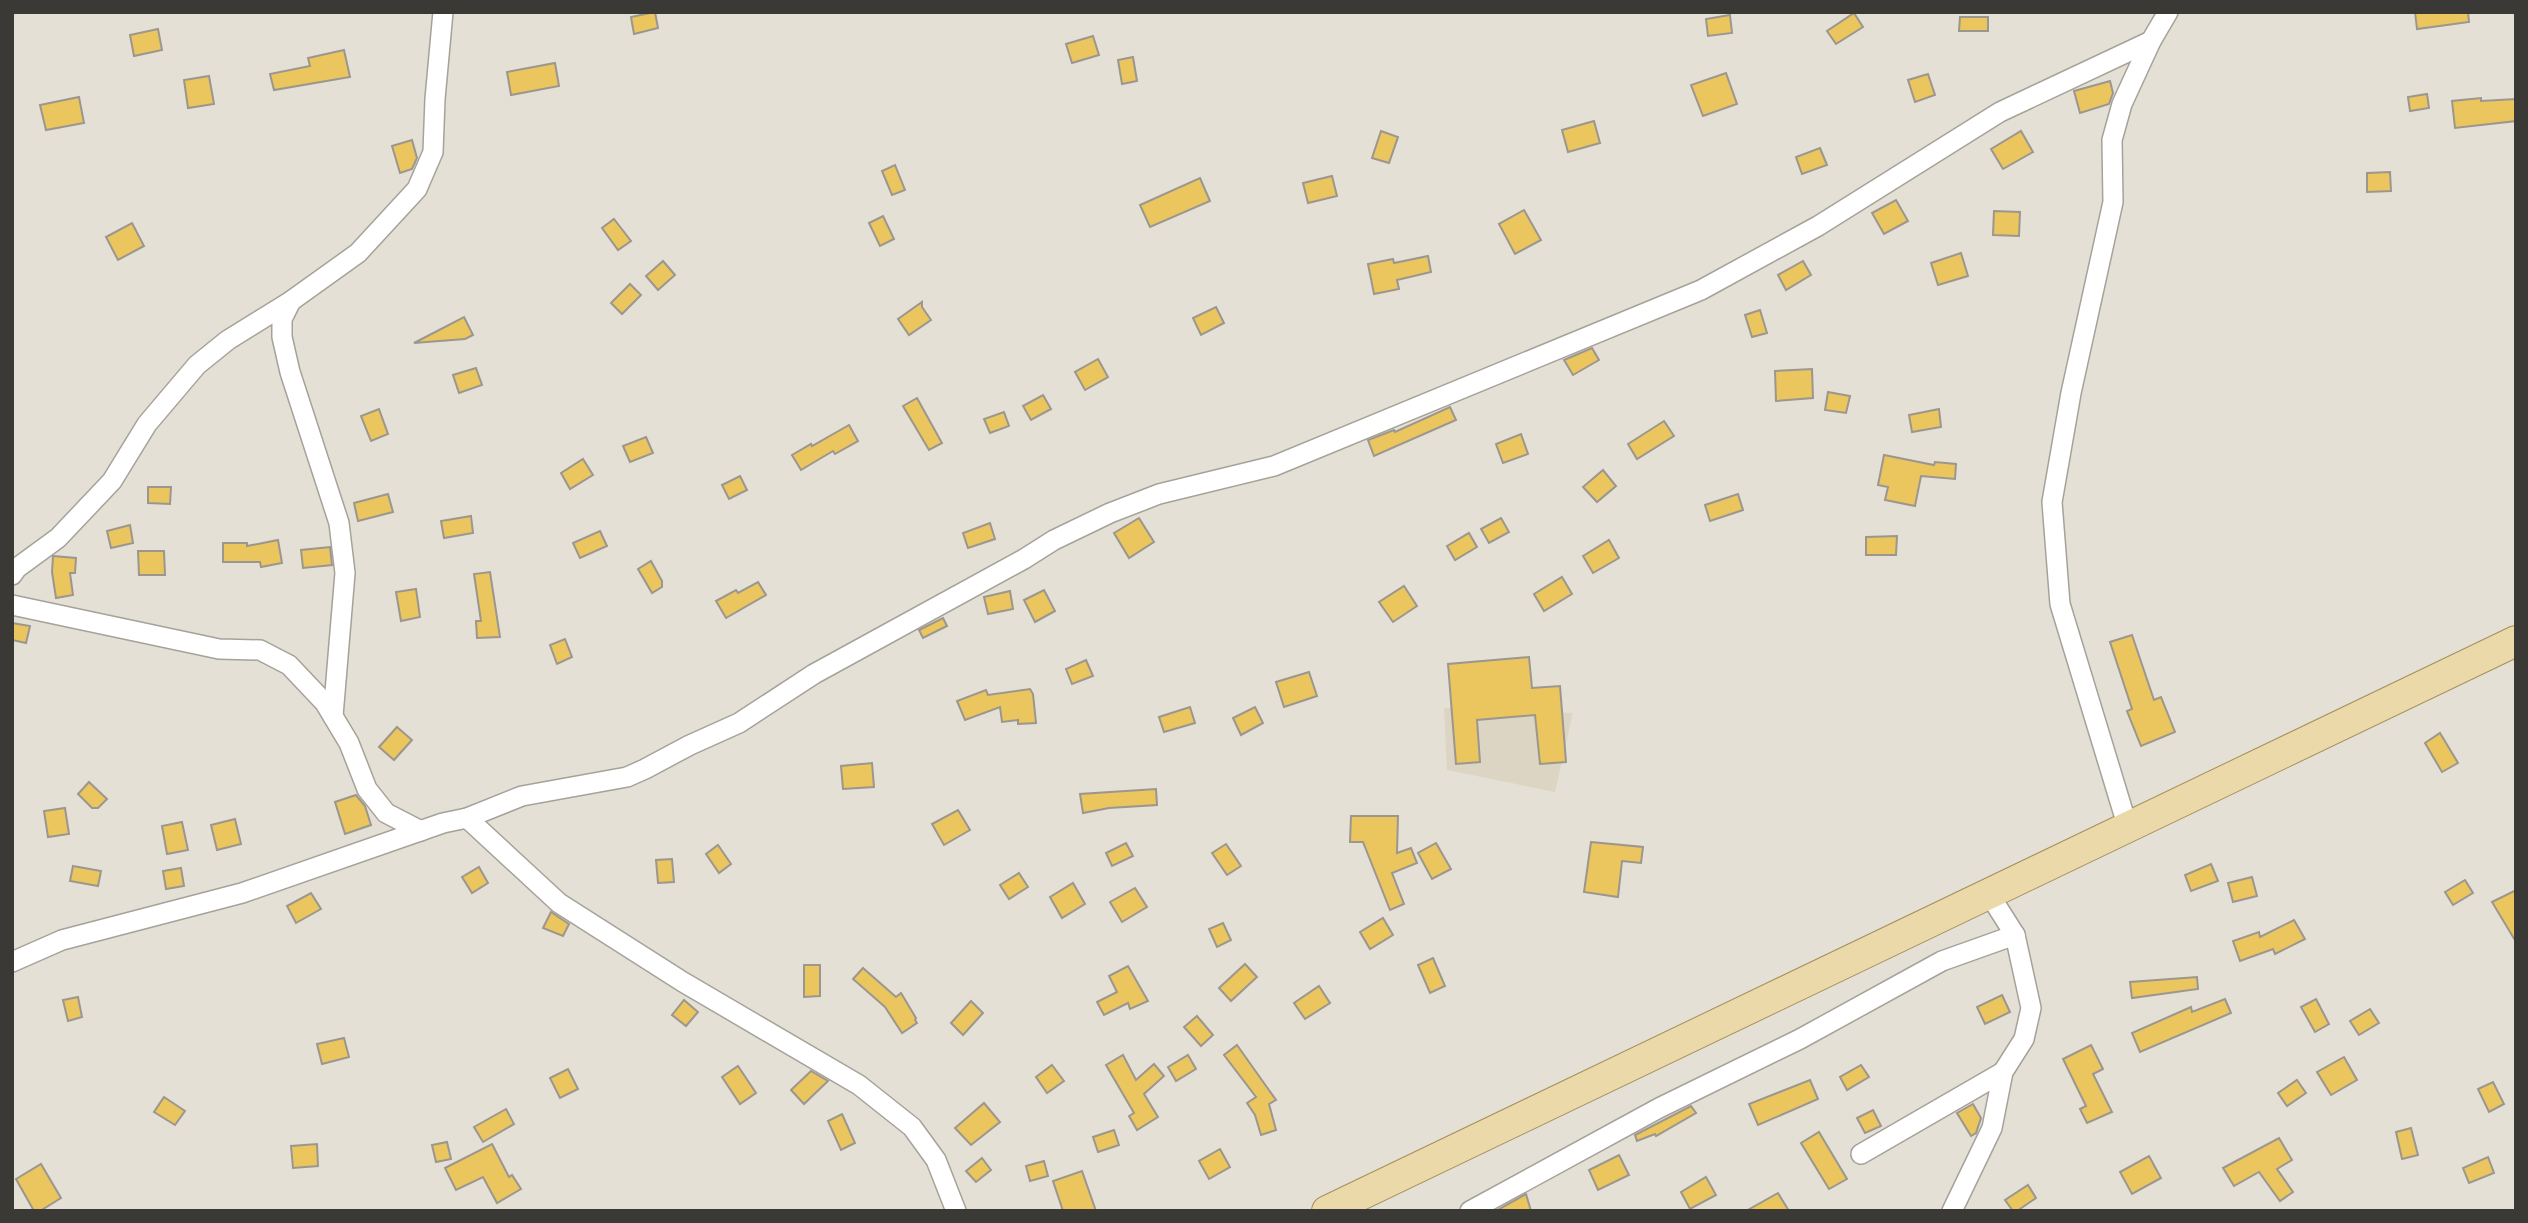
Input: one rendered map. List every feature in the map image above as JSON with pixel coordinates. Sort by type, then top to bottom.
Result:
[{"type":"main road","points":[[1327,1211],[2516,641]]},
{"type":"street","points":[[12,575],[17,568],[58,538],[112,481],[147,424],[197,365],[228,340],[291,301],[358,253],[417,189],[433,152],[443,12]]},
{"type":"street","points":[[2128,828],[2060,604],[2052,502],[2071,393],[2113,202],[2112,140],[2122,104],[2151,41],[2168,12]]},
{"type":"street","points":[[12,962],[62,940],[242,893],[421,831],[467,818],[522,796],[627,777],[739,723],[814,674],[1054,540],[1110,513],[1159,494],[1274,466],[1701,290],[1818,226],[2000,112],[2151,41]]},
{"type":"street","points":[[291,301],[282,320],[282,337],[290,372],[339,523],[345,573],[333,716]]},
{"type":"street","points":[[12,605],[219,649],[260,650],[289,665],[325,703],[349,743],[368,789],[386,813],[421,831]]},
{"type":"street","points":[[467,818],[559,903],[683,982],[859,1085],[912,1127],[936,1160],[956,1211]]},
{"type":"street","points":[[1952,1211],[1992,1128],[2003,1072],[2024,1039],[2031,1008],[2015,935],[1989,894]]},
{"type":"street","points":[[1470,1211],[1660,1108],[1800,1039],[1942,961],[2015,935]]},
{"type":"street","points":[[1861,1154],[2003,1072]]},
{"type":"shaded area","points":[[1444,708],[1573,713],[1555,792],[1447,770]]},
{"type":"building","points":[[655,12],[658,28],[634,34],[631,17]]},
{"type":"building","points":[[2415,12],[2468,12],[2469,22],[2417,29]]},
{"type":"building","points":[[1854,13],[1863,27],[1836,44],[1827,31]]},
{"type":"building","points":[[1730,15],[1732,33],[1708,36],[1706,19]]},
{"type":"building","points":[[1960,17],[1988,17],[1988,31],[1959,31]]},
{"type":"building","points":[[158,29],[162,50],[134,56],[130,35]]},
{"type":"building","points":[[1093,36],[1099,55],[1072,63],[1066,44]]},
{"type":"building","points":[[344,50],[350,77],[274,90],[270,74],[310,66],[308,58]]},
{"type":"building","points":[[1133,57],[1137,81],[1122,84],[1118,60]]},
{"type":"building","points":[[555,63],[559,86],[511,95],[507,72]]},
{"type":"building","points":[[1726,73],[1737,104],[1703,116],[1691,85]]},
{"type":"building","points":[[1928,74],[1935,95],[1915,102],[1908,80]]},
{"type":"building","points":[[209,76],[214,104],[188,108],[184,80]]},
{"type":"building","points":[[2110,81],[2113,93],[2109,104],[2080,113],[2074,91]]},
{"type":"building","points":[[2427,94],[2429,108],[2410,111],[2408,97]]},
{"type":"building","points":[[79,97],[84,123],[46,130],[40,105]]},
{"type":"building","points":[[2481,98],[2481,101],[2516,99],[2516,121],[2455,128],[2452,101]]},
{"type":"building","points":[[1594,121],[1600,143],[1568,152],[1562,130]]},
{"type":"building","points":[[1381,131],[1398,137],[1389,163],[1372,158]]},
{"type":"building","points":[[2021,131],[2033,152],[2003,169],[1991,149]]},
{"type":"building","points":[[412,140],[417,158],[412,169],[400,173],[392,146]]},
{"type":"building","points":[[1820,148],[1827,165],[1802,174],[1796,157]]},
{"type":"building","points":[[895,165],[905,190],[892,195],[882,171]]},
{"type":"building","points":[[2390,172],[2391,191],[2367,192],[2367,173]]},
{"type":"building","points":[[1332,176],[1337,196],[1308,203],[1303,183]]},
{"type":"building","points":[[1200,178],[1210,201],[1150,227],[1140,205]]},
{"type":"building","points":[[1896,200],[1908,221],[1884,234],[1872,213]]},
{"type":"building","points":[[1524,210],[1541,240],[1515,254],[1499,224]]},
{"type":"building","points":[[1994,211],[2020,212],[2019,236],[1993,235]]},
{"type":"building","points":[[883,216],[894,239],[880,246],[869,223]]},
{"type":"building","points":[[614,219],[631,241],[618,250],[602,228]]},
{"type":"building","points":[[132,223],[144,246],[118,260],[106,237]]},
{"type":"building","points":[[1961,253],[1968,276],[1938,285],[1931,263]]},
{"type":"building","points":[[1428,256],[1431,272],[1397,280],[1399,289],[1374,294],[1368,264],[1393,259],[1394,263]]},
{"type":"building","points":[[663,261],[675,275],[658,290],[646,276]]},
{"type":"building","points":[[1803,261],[1811,275],[1786,290],[1778,275]]},
{"type":"building","points":[[630,284],[641,295],[622,314],[611,303]]},
{"type":"building","points":[[922,302],[922,307],[931,320],[909,335],[898,319]]},
{"type":"building","points":[[1216,307],[1224,323],[1201,335],[1193,318]]},
{"type":"building","points":[[1760,310],[1767,333],[1752,337],[1745,315]]},
{"type":"building","points":[[464,317],[473,335],[465,339],[414,343]]},
{"type":"building","points":[[1592,348],[1599,360],[1573,375],[1564,360]]},
{"type":"building","points":[[1098,359],[1108,377],[1085,390],[1075,372]]},
{"type":"building","points":[[476,368],[482,385],[459,393],[453,375]]},
{"type":"building","points":[[1812,369],[1813,398],[1776,401],[1775,371]]},
{"type":"building","points":[[1828,392],[1850,396],[1846,413],[1825,410]]},
{"type":"building","points":[[1043,395],[1051,409],[1031,420],[1023,406]]},
{"type":"building","points":[[917,398],[942,443],[929,450],[903,406]]},
{"type":"building","points":[[1450,407],[1456,420],[1374,456],[1368,440],[1394,430],[1395,432]]},
{"type":"building","points":[[379,409],[388,434],[371,441],[361,416]]},
{"type":"building","points":[[1939,409],[1941,427],[1912,432],[1909,415]]},
{"type":"building","points":[[1004,412],[1009,426],[990,433],[984,419]]},
{"type":"building","points":[[1664,421],[1674,436],[1637,459],[1628,444]]},
{"type":"building","points":[[849,425],[858,441],[835,454],[833,451],[801,470],[792,455]]},
{"type":"building","points":[[1521,434],[1528,454],[1503,463],[1496,444]]},
{"type":"building","points":[[646,437],[653,453],[630,462],[623,446]]},
{"type":"building","points":[[1884,455],[1934,465],[1935,462],[1956,464],[1955,479],[1921,476],[1915,506],[1885,500],[1888,487],[1878,485]]},
{"type":"building","points":[[583,459],[593,475],[570,489],[561,473]]},
{"type":"building","points":[[1603,470],[1616,486],[1597,502],[1583,487]]},
{"type":"building","points":[[740,476],[747,490],[729,499],[722,485]]},
{"type":"building","points":[[148,487],[171,487],[170,504],[148,503]]},
{"type":"building","points":[[388,494],[393,512],[358,521],[354,503]]},
{"type":"building","points":[[1738,494],[1743,510],[1710,521],[1705,505]]},
{"type":"building","points":[[471,516],[473,533],[444,538],[441,521]]},
{"type":"building","points":[[1139,518],[1154,542],[1129,558],[1114,533]]},
{"type":"building","points":[[1501,518],[1509,532],[1489,543],[1481,529]]},
{"type":"building","points":[[990,523],[995,539],[968,548],[963,533]]},
{"type":"building","points":[[130,525],[133,543],[111,548],[107,531]]},
{"type":"building","points":[[600,531],[607,546],[580,558],[573,543]]},
{"type":"building","points":[[1469,533],[1477,547],[1455,560],[1447,546]]},
{"type":"building","points":[[1897,536],[1896,555],[1866,555],[1866,537]]},
{"type":"building","points":[[278,540],[282,563],[261,567],[260,562],[223,562],[223,543],[247,543],[247,546]]},
{"type":"building","points":[[1609,540],[1619,558],[1593,573],[1583,556]]},
{"type":"building","points":[[330,547],[332,565],[303,568],[301,550]]},
{"type":"building","points":[[138,551],[164,551],[165,575],[139,575]]},
{"type":"building","points":[[53,556],[76,558],[75,573],[70,573],[73,595],[56,598],[52,572]]},
{"type":"building","points":[[651,561],[662,581],[662,587],[652,593],[638,569]]},
{"type":"building","points":[[490,572],[500,637],[477,638],[476,621],[481,621],[474,574]]},
{"type":"building","points":[[1562,577],[1572,594],[1544,611],[1534,594]]},
{"type":"building","points":[[758,582],[766,595],[726,618],[716,601]]},
{"type":"building","points":[[1404,586],[1417,606],[1393,622],[1379,602]]},
{"type":"building","points":[[416,589],[420,617],[401,621],[396,592]]},
{"type":"building","points":[[1044,590],[1055,611],[1035,622],[1024,600]]},
{"type":"building","points":[[1010,591],[1013,609],[988,614],[984,597]]},
{"type":"building","points":[[943,618],[947,626],[923,638],[919,630]]},
{"type":"building","points":[[12,623],[30,626],[26,643],[12,640]]},
{"type":"building","points":[[2132,635],[2154,700],[2161,697],[2175,732],[2141,746],[2127,711],[2132,709],[2110,642]]},
{"type":"building","points":[[565,639],[572,657],[557,664],[550,645]]},
{"type":"building","points":[[1529,657],[1532,688],[1560,686],[1566,762],[1540,764],[1535,715],[1477,720],[1480,762],[1456,764],[1448,664]]},
{"type":"building","points":[[1086,660],[1093,676],[1072,684],[1066,669]]},
{"type":"building","points":[[1309,672],[1317,696],[1284,707],[1276,682]]},
{"type":"building","points":[[1030,689],[1036,723],[1018,724],[1018,720],[1002,722],[1000,707],[965,720],[957,701],[986,690],[988,695]]},
{"type":"building","points":[[1190,707],[1195,723],[1164,732],[1159,717]]},
{"type":"building","points":[[1255,707],[1263,723],[1241,735],[1233,718]]},
{"type":"building","points":[[397,727],[412,740],[394,760],[379,747]]},
{"type":"building","points":[[2440,733],[2458,763],[2442,772],[2425,743]]},
{"type":"building","points":[[872,763],[874,787],[843,789],[841,766]]},
{"type":"building","points":[[89,782],[107,799],[98,808],[92,808],[78,794]]},
{"type":"building","points":[[1156,789],[1157,805],[1109,808],[1083,813],[1080,794]]},
{"type":"building","points":[[356,795],[365,806],[371,825],[345,834],[335,802]]},
{"type":"building","points":[[65,808],[69,834],[48,837],[44,811]]},
{"type":"building","points":[[958,810],[970,830],[944,845],[932,824]]},
{"type":"building","points":[[1351,816],[1398,816],[1397,853],[1411,848],[1417,863],[1392,873],[1404,904],[1390,910],[1363,842],[1350,842]]},
{"type":"building","points":[[235,819],[241,844],[217,850],[211,825]]},
{"type":"building","points":[[182,822],[188,850],[167,854],[162,826]]},
{"type":"building","points":[[1591,842],[1643,847],[1641,863],[1622,861],[1618,897],[1584,892]]},
{"type":"building","points":[[1126,843],[1133,856],[1112,866],[1106,853]]},
{"type":"building","points":[[1436,843],[1451,869],[1432,879],[1418,853]]},
{"type":"building","points":[[1226,844],[1241,866],[1227,875],[1212,853]]},
{"type":"building","points":[[718,845],[731,864],[719,873],[706,854]]},
{"type":"building","points":[[672,859],[674,882],[658,883],[656,860]]},
{"type":"building","points":[[2211,864],[2218,881],[2191,891],[2185,875]]},
{"type":"building","points":[[73,866],[101,871],[98,886],[70,881]]},
{"type":"building","points":[[479,867],[488,883],[472,893],[462,877]]},
{"type":"building","points":[[181,868],[184,886],[166,889],[163,871]]},
{"type":"building","points":[[1019,873],[1028,887],[1009,899],[1000,885]]},
{"type":"building","points":[[2252,877],[2257,896],[2233,902],[2228,883]]},
{"type":"building","points":[[2465,880],[2473,893],[2453,905],[2445,892]]},
{"type":"building","points":[[1073,883],[1085,904],[1062,918],[1050,897]]},
{"type":"building","points":[[1135,888],[1147,907],[1122,922],[1110,902]]},
{"type":"building","points":[[2516,890],[2516,942],[2492,902]]},
{"type":"building","points":[[311,893],[321,909],[296,923],[287,906]]},
{"type":"building","points":[[551,912],[569,924],[563,936],[543,928]]},
{"type":"building","points":[[1383,918],[1393,935],[1370,949],[1360,932]]},
{"type":"building","points":[[2294,920],[2305,939],[2275,954],[2273,949],[2240,961],[2233,941],[2259,932],[2260,937]]},
{"type":"building","points":[[1223,923],[1231,940],[1217,947],[1209,929]]},
{"type":"building","points":[[1433,958],[1445,986],[1430,993],[1418,965]]},
{"type":"building","points":[[1245,964],[1257,977],[1231,1001],[1219,988]]},
{"type":"building","points":[[804,965],[820,965],[820,996],[804,997]]},
{"type":"building","points":[[1128,966],[1148,1001],[1130,1009],[1128,1003],[1104,1015],[1097,1002],[1117,992],[1109,976]]},
{"type":"building","points":[[863,968],[896,997],[901,993],[917,1023],[902,1033],[885,1007],[853,979]]},
{"type":"building","points":[[2197,977],[2198,989],[2132,998],[2130,982]]},
{"type":"building","points":[[1319,986],[1330,1003],[1305,1019],[1294,1003]]},
{"type":"building","points":[[2002,995],[2010,1012],[1985,1024],[1977,1007]]},
{"type":"building","points":[[78,997],[82,1017],[68,1021],[63,1000]]},
{"type":"building","points":[[2225,999],[2231,1013],[2140,1052],[2132,1033],[2191,1007],[2192,1012]]},
{"type":"building","points":[[2316,999],[2329,1024],[2315,1032],[2301,1007]]},
{"type":"building","points":[[684,1000],[698,1012],[686,1026],[672,1015]]},
{"type":"building","points":[[971,1001],[983,1013],[963,1035],[951,1023]]},
{"type":"building","points":[[2370,1009],[2379,1023],[2359,1035],[2350,1021]]},
{"type":"building","points":[[1197,1016],[1213,1035],[1201,1046],[1184,1027]]},
{"type":"building","points":[[344,1038],[349,1057],[322,1064],[317,1044]]},
{"type":"building","points":[[1237,1045],[1276,1100],[1269,1104],[1276,1130],[1261,1135],[1255,1115],[1247,1103],[1256,1097],[1224,1055]]},
{"type":"building","points":[[2091,1045],[2103,1069],[2093,1074],[2112,1112],[2087,1123],[2080,1109],[2086,1106],[2063,1059]]},
{"type":"building","points":[[1123,1055],[1136,1080],[1154,1064],[1164,1076],[1144,1094],[1158,1117],[1137,1130],[1129,1116],[1134,1113],[1106,1065]]},
{"type":"building","points":[[1188,1055],[1196,1069],[1176,1081],[1168,1067]]},
{"type":"building","points":[[2344,1057],[2357,1080],[2331,1095],[2317,1072]]},
{"type":"building","points":[[1052,1065],[1064,1081],[1047,1093],[1036,1077]]},
{"type":"building","points":[[1861,1065],[1869,1077],[1847,1090],[1840,1077]]},
{"type":"building","points":[[738,1066],[756,1093],[740,1104],[722,1077]]},
{"type":"building","points":[[568,1069],[578,1089],[560,1098],[550,1078]]},
{"type":"building","points":[[811,1071],[828,1081],[804,1104],[791,1090]]},
{"type":"building","points":[[1810,1080],[1818,1099],[1758,1125],[1749,1104]]},
{"type":"building","points":[[2297,1080],[2306,1093],[2287,1106],[2278,1093]]},
{"type":"building","points":[[2493,1082],[2504,1104],[2489,1112],[2478,1089]]},
{"type":"building","points":[[164,1097],[185,1111],[175,1125],[154,1112]]},
{"type":"building","points":[[984,1103],[1000,1122],[971,1145],[955,1128]]},
{"type":"building","points":[[1973,1104],[1981,1118],[1976,1133],[1971,1136],[1957,1113]]},
{"type":"building","points":[[1691,1106],[1696,1113],[1656,1136],[1655,1134],[1637,1141],[1635,1135]]},
{"type":"building","points":[[506,1109],[514,1124],[483,1142],[474,1127]]},
{"type":"building","points":[[1873,1110],[1881,1126],[1865,1133],[1857,1118]]},
{"type":"building","points":[[842,1114],[855,1143],[841,1150],[828,1121]]},
{"type":"building","points":[[2411,1128],[2418,1155],[2402,1159],[2396,1132]]},
{"type":"building","points":[[1114,1130],[1119,1145],[1098,1152],[1093,1137]]},
{"type":"building","points":[[1819,1132],[1847,1179],[1829,1189],[1801,1143]]},
{"type":"building","points":[[2279,1138],[2292,1160],[2277,1169],[2293,1192],[2280,1201],[2259,1172],[2234,1186],[2223,1168]]},
{"type":"building","points":[[447,1142],[451,1159],[436,1162],[432,1145]]},
{"type":"building","points":[[317,1144],[318,1166],[293,1168],[291,1146]]},
{"type":"building","points":[[492,1144],[509,1177],[512,1175],[521,1189],[497,1203],[483,1177],[456,1190],[445,1168]]},
{"type":"building","points":[[1220,1149],[1230,1167],[1209,1179],[1199,1161]]},
{"type":"building","points":[[1619,1155],[1629,1175],[1598,1190],[1589,1170]]},
{"type":"building","points":[[2149,1156],[2161,1178],[2132,1194],[2120,1172]]},
{"type":"building","points":[[2488,1157],[2494,1173],[2469,1183],[2463,1168]]},
{"type":"building","points":[[982,1158],[991,1170],[976,1182],[966,1171]]},
{"type":"building","points":[[1044,1161],[1048,1176],[1030,1181],[1026,1166]]},
{"type":"building","points":[[41,1164],[61,1198],[40,1211],[34,1211],[16,1179]]},
{"type":"building","points":[[1082,1171],[1096,1211],[1063,1211],[1053,1181]]},
{"type":"building","points":[[1706,1177],[1716,1195],[1690,1209],[1681,1192]]},
{"type":"building","points":[[2028,1185],[2036,1198],[2013,1211],[2005,1200]]},
{"type":"building","points":[[1778,1193],[1789,1211],[1746,1211]]},
{"type":"building","points":[[1526,1194],[1531,1211],[1496,1211]]}]
